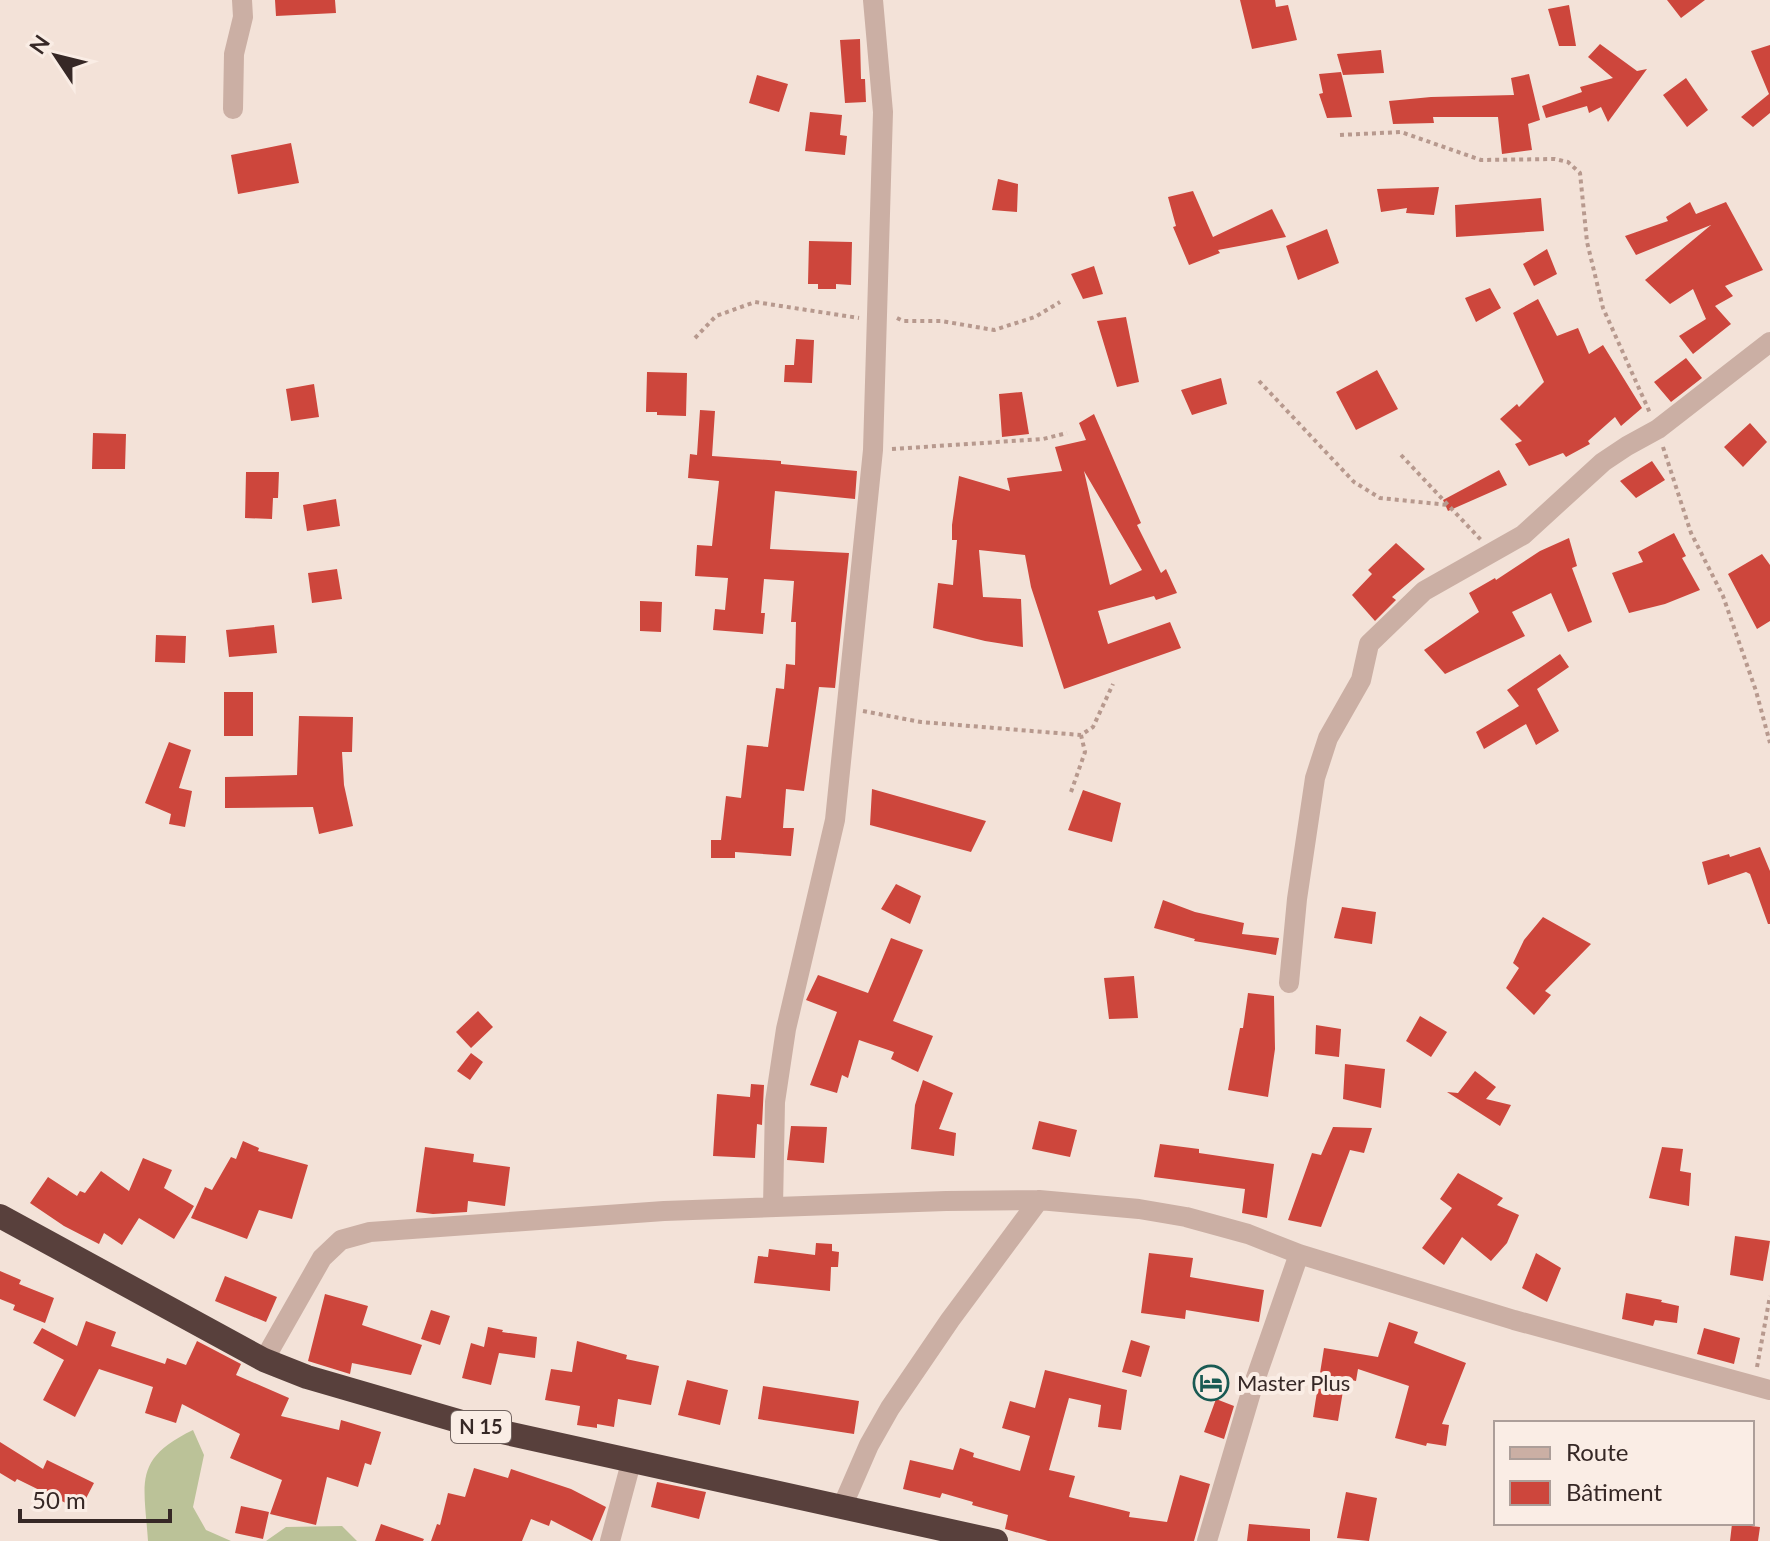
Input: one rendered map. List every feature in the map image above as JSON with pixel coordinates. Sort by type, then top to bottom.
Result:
[{"type":"highway","name":"N 15","points":[[0,1216],[264,1360],[307,1377],[479,1427],[996,1541]]},
{"type":"street","points":[[233,109],[234,54],[243,17],[242,0]]},
{"type":"street","points":[[773,1207],[775,1102],[786,1029],[835,820],[873,450],[883,112],[873,0]]},
{"type":"street","points":[[1289,983],[1297,899],[1315,778],[1328,738],[1361,680],[1369,644],[1424,591],[1523,535],[1603,462],[1658,429],[1770,342]]},
{"type":"street","points":[[842,1507],[869,1445],[890,1408],[950,1320],[1039,1200]]},
{"type":"street","points":[[264,1360],[322,1258],[341,1240],[385,1231],[664,1211],[1039,1200],[1139,1209],[1186,1217],[1514,1320],[1762,1387]]},
{"type":"street","points":[[1207,1541],[1252,1389],[1299,1254]]},
{"type":"street","points":[[610,1541],[632,1459]]},
{"type":"path","points":[[1340,135],[1401,132],[1481,160],[1555,159],[1575,167],[1581,182],[1587,242],[1603,308],[1658,429],[1687,523],[1723,596],[1756,691],[1770,743]]},
{"type":"path","points":[[695,338],[716,316],[755,302],[877,314],[903,321],[941,321],[994,330],[1035,317],[1060,302]]},
{"type":"path","points":[[1259,381],[1354,482],[1380,498],[1448,505]]},
{"type":"path","points":[[873,450],[1043,439],[1067,433]]},
{"type":"path","points":[[1401,455],[1494,553]]},
{"type":"path","points":[[848,708],[921,722],[1081,735],[1093,727],[1113,684]]},
{"type":"path","points":[[1071,792],[1085,752],[1081,735]]},
{"type":"path","points":[[1762,1387],[1770,1296]]},
{"type":"green space","points":[[193,1430],[204,1455],[193,1507],[206,1530],[231,1541],[148,1541],[146,1474],[160,1451]]},
{"type":"green space","points":[[342,1526],[357,1541],[266,1541],[286,1527]]},
{"type":"building","points":[[275,0],[335,0],[336,13],[276,16]]},
{"type":"building","points":[[1240,0],[1275,0],[1276,7],[1288,5],[1297,40],[1252,49]]},
{"type":"building","points":[[1667,0],[1705,0],[1681,18]]},
{"type":"building","points":[[1569,5],[1576,46],[1559,46],[1548,9]]},
{"type":"building","points":[[860,39],[861,79],[865,79],[866,102],[845,103],[840,40]]},
{"type":"building","points":[[1600,44],[1637,71],[1647,69],[1608,122],[1601,107],[1589,113],[1587,106],[1546,118],[1542,106],[1582,92],[1580,87],[1613,78],[1588,57]]},
{"type":"building","points":[[1770,45],[1770,113],[1753,127],[1741,117],[1769,94],[1751,51]]},
{"type":"building","points":[[1381,50],[1384,73],[1343,75],[1337,54]]},
{"type":"building","points":[[1341,72],[1352,117],[1327,118],[1319,94],[1323,93],[1319,74]]},
{"type":"building","points":[[1529,74],[1540,120],[1528,124],[1532,150],[1502,154],[1498,117],[1433,117],[1434,123],[1393,124],[1389,101],[1514,95],[1511,78]]},
{"type":"building","points":[[757,75],[788,84],[779,112],[749,103]]},
{"type":"building","points":[[1686,78],[1708,110],[1687,127],[1663,95]]},
{"type":"building","points":[[810,112],[842,115],[840,135],[847,136],[845,155],[805,151]]},
{"type":"building","points":[[291,143],[299,183],[238,194],[231,155]]},
{"type":"building","points":[[998,179],[1018,184],[1017,212],[992,210]]},
{"type":"building","points":[[1439,187],[1434,215],[1406,213],[1407,208],[1381,212],[1377,189]]},
{"type":"building","points":[[1193,191],[1213,237],[1272,209],[1286,237],[1218,250],[1220,253],[1189,265],[1173,227],[1176,226],[1168,197]]},
{"type":"building","points":[[1541,198],[1544,231],[1456,237],[1455,205]]},
{"type":"building","points":[[1690,202],[1696,214],[1726,202],[1763,270],[1725,286],[1733,296],[1715,306],[1731,324],[1693,354],[1679,336],[1706,319],[1693,289],[1670,304],[1645,280],[1711,225],[1636,255],[1625,236],[1668,221],[1666,217]]},
{"type":"building","points":[[1327,229],[1339,263],[1298,280],[1286,246]]},
{"type":"building","points":[[809,241],[852,242],[851,285],[836,284],[836,289],[818,289],[818,284],[808,284]]},
{"type":"building","points":[[1547,249],[1557,274],[1534,286],[1523,264]]},
{"type":"building","points":[[1094,266],[1103,294],[1083,299],[1071,274]]},
{"type":"building","points":[[1490,288],[1501,308],[1476,322],[1465,298]]},
{"type":"building","points":[[1538,299],[1557,336],[1578,328],[1589,354],[1603,345],[1642,408],[1621,426],[1615,417],[1588,441],[1590,444],[1566,457],[1563,453],[1529,466],[1515,444],[1522,441],[1500,419],[1517,404],[1519,407],[1544,382],[1513,313]]},
{"type":"building","points":[[1126,317],[1139,382],[1117,387],[1097,321]]},
{"type":"building","points":[[796,339],[814,340],[812,383],[784,382],[785,365],[794,365]]},
{"type":"building","points":[[1686,358],[1702,378],[1671,402],[1654,382]]},
{"type":"building","points":[[1377,370],[1398,409],[1356,430],[1336,392]]},
{"type":"building","points":[[647,372],[687,373],[686,416],[646,412]]},
{"type":"building","points":[[1221,378],[1227,404],[1192,415],[1181,390]]},
{"type":"building","points":[[314,384],[319,417],[291,421],[286,389]]},
{"type":"building","points":[[1022,392],[1029,434],[1002,437],[999,394]]},
{"type":"building","points":[[700,410],[715,411],[712,456],[857,471],[855,499],[775,491],[770,549],[849,553],[835,688],[819,687],[804,791],[786,789],[783,828],[794,828],[791,856],[735,852],[735,858],[711,858],[711,840],[721,840],[726,796],[741,798],[747,745],[768,747],[776,688],[784,689],[786,664],[795,665],[796,622],[791,622],[794,581],[764,579],[763,634],[713,630],[715,609],[725,610],[728,578],[695,576],[697,545],[712,546],[719,481],[688,478],[690,454],[697,455]]},
{"type":"building","points":[[1094,414],[1141,523],[1137,525],[1161,573],[1166,569],[1177,593],[1098,611],[1108,644],[1170,622],[1181,648],[1064,689],[1031,587],[1025,555],[979,550],[983,597],[1021,599],[1023,647],[933,628],[938,583],[953,585],[957,540],[952,540],[952,525],[959,476],[1010,491],[1007,478],[1062,471],[1055,447],[1086,440],[1079,423]],"holes":[[[1084,471],[1142,570],[1110,585]]]},
{"type":"building","points":[[1750,423],[1767,442],[1743,467],[1724,447]]},
{"type":"building","points":[[93,433],[126,434],[125,469],[92,469]]},
{"type":"building","points":[[1652,461],[1665,480],[1636,498],[1620,481]]},
{"type":"building","points":[[1499,470],[1507,485],[1448,511],[1443,500]]},
{"type":"building","points":[[246,472],[279,472],[278,498],[273,498],[272,519],[245,518]]},
{"type":"building","points":[[336,499],[340,526],[307,531],[303,505]]},
{"type":"building","points":[[1674,533],[1686,556],[1682,558],[1700,590],[1665,604],[1629,613],[1612,573],[1643,562],[1638,552]]},
{"type":"building","points":[[1569,538],[1577,566],[1572,568],[1592,622],[1568,632],[1551,593],[1512,612],[1525,636],[1445,674],[1424,650],[1479,612],[1469,593],[1496,580],[1540,551]]},
{"type":"building","points":[[1396,543],[1425,569],[1392,597],[1396,600],[1375,621],[1352,595],[1372,574],[1368,570]]},
{"type":"building","points":[[1762,554],[1770,565],[1770,621],[1757,629],[1728,574]]},
{"type":"building","points":[[337,569],[342,599],[312,603],[308,573]]},
{"type":"building","points":[[640,601],[662,602],[661,632],[640,631]]},
{"type":"building","points":[[274,625],[277,653],[229,657],[226,630]]},
{"type":"building","points":[[156,635],[186,636],[185,663],[155,662]]},
{"type":"building","points":[[1560,654],[1569,667],[1537,689],[1559,731],[1536,745],[1526,724],[1484,749],[1476,732],[1519,706],[1507,690]]},
{"type":"building","points":[[224,692],[253,692],[253,736],[224,736]]},
{"type":"building","points":[[299,716],[353,717],[352,752],[342,752],[344,785],[353,826],[319,834],[313,807],[225,808],[225,777],[297,775]]},
{"type":"building","points":[[169,742],[191,750],[179,788],[192,791],[185,827],[169,824],[171,814],[145,803]]},
{"type":"building","points":[[872,789],[986,821],[971,852],[870,825]]},
{"type":"building","points":[[1083,790],[1121,803],[1112,842],[1068,830]]},
{"type":"building","points":[[1760,847],[1770,871],[1770,924],[1750,874],[1746,872],[1708,885],[1702,862]]},
{"type":"building","points":[[896,884],[921,896],[910,924],[881,909]]},
{"type":"building","points":[[1163,900],[1195,912],[1244,923],[1242,934],[1279,938],[1276,955],[1194,941],[1154,928]]},
{"type":"building","points":[[1342,907],[1376,912],[1372,944],[1334,938]]},
{"type":"building","points":[[1543,917],[1591,944],[1545,991],[1551,995],[1534,1015],[1506,988],[1519,968],[1513,963],[1524,940]]},
{"type":"building","points":[[891,938],[923,950],[893,1021],[933,1036],[918,1072],[891,1059],[894,1052],[859,1040],[848,1078],[842,1075],[837,1093],[810,1085],[837,1012],[806,1000],[818,975],[868,993]]},
{"type":"building","points":[[1134,976],[1138,1018],[1109,1019],[1104,978]]},
{"type":"building","points":[[1248,993],[1274,996],[1275,1049],[1268,1097],[1228,1090]]},
{"type":"building","points":[[478,1011],[493,1027],[471,1048],[456,1032]]},
{"type":"building","points":[[1420,1016],[1447,1032],[1431,1057],[1406,1041]]},
{"type":"building","points":[[1316,1025],[1341,1029],[1339,1057],[1315,1054]]},
{"type":"building","points":[[471,1053],[483,1062],[470,1080],[457,1071]]},
{"type":"building","points":[[1345,1064],[1385,1069],[1381,1108],[1343,1099]]},
{"type":"building","points":[[1475,1071],[1496,1087],[1486,1099],[1511,1105],[1500,1126],[1447,1092],[1458,1093]]},
{"type":"building","points":[[923,1080],[953,1093],[939,1129],[956,1133],[954,1156],[911,1149],[915,1105]]},
{"type":"building","points":[[751,1084],[764,1085],[762,1125],[757,1124],[755,1158],[713,1156],[717,1094],[750,1097]]},
{"type":"building","points":[[1039,1121],[1077,1130],[1070,1157],[1032,1149]]},
{"type":"building","points":[[791,1126],[827,1127],[824,1163],[787,1160]]},
{"type":"building","points":[[1333,1127],[1372,1128],[1364,1153],[1350,1150],[1321,1227],[1288,1220],[1312,1153],[1321,1155]]},
{"type":"building","points":[[243,1141],[259,1148],[258,1151],[308,1165],[292,1219],[259,1210],[247,1239],[191,1218],[205,1187],[212,1190],[231,1157],[236,1159]]},
{"type":"building","points":[[1160,1144],[1274,1164],[1267,1218],[1242,1213],[1245,1189],[1154,1177]]},
{"type":"building","points":[[425,1147],[474,1154],[473,1162],[510,1167],[505,1206],[468,1201],[467,1212],[416,1212]]},
{"type":"building","points":[[1662,1147],[1683,1149],[1680,1171],[1691,1173],[1689,1206],[1649,1198]]},
{"type":"building","points":[[143,1158],[172,1170],[164,1188],[194,1206],[174,1239],[139,1218],[122,1245],[104,1233],[99,1244],[64,1226],[30,1203],[48,1177],[77,1196],[80,1191],[85,1193],[101,1171],[129,1191]]},
{"type":"building","points":[[1458,1173],[1503,1198],[1497,1205],[1519,1215],[1507,1243],[1491,1261],[1462,1237],[1444,1265],[1422,1248],[1452,1208],[1440,1199]]},
{"type":"building","points":[[1735,1236],[1770,1241],[1763,1281],[1730,1275]]},
{"type":"building","points":[[816,1243],[832,1244],[832,1251],[839,1252],[838,1267],[831,1267],[830,1291],[754,1283],[758,1256],[768,1257],[769,1249],[815,1255]]},
{"type":"building","points":[[1149,1253],[1193,1258],[1190,1277],[1264,1290],[1259,1322],[1186,1310],[1185,1319],[1141,1313]]},
{"type":"building","points":[[1536,1253],[1561,1268],[1547,1302],[1522,1288]]},
{"type":"building","points":[[0,1271],[21,1280],[19,1284],[54,1298],[45,1323],[13,1310],[15,1305],[0,1299]]},
{"type":"building","points":[[225,1276],[277,1297],[266,1322],[215,1301]]},
{"type":"building","points":[[1626,1293],[1679,1306],[1677,1323],[1655,1320],[1653,1326],[1622,1319]]},
{"type":"building","points":[[325,1294],[368,1306],[362,1325],[422,1345],[411,1375],[352,1363],[350,1374],[308,1361]]},
{"type":"building","points":[[431,1310],[450,1316],[440,1345],[421,1339]]},
{"type":"building","points":[[86,1321],[116,1332],[111,1346],[165,1364],[167,1358],[186,1365],[197,1341],[241,1364],[236,1375],[289,1398],[281,1416],[339,1430],[341,1420],[381,1432],[371,1465],[365,1463],[358,1487],[327,1477],[316,1525],[270,1514],[282,1480],[230,1458],[240,1434],[182,1404],[176,1423],[145,1413],[153,1387],[99,1369],[75,1417],[43,1400],[64,1360],[33,1343],[42,1328],[77,1346]]},
{"type":"building","points":[[1389,1322],[1418,1332],[1414,1343],[1466,1363],[1442,1424],[1449,1425],[1446,1446],[1427,1443],[1426,1446],[1395,1438],[1409,1386],[1358,1369],[1356,1381],[1345,1379],[1338,1421],[1313,1417],[1324,1348],[1378,1357]]},
{"type":"building","points":[[488,1327],[537,1337],[535,1358],[499,1353],[491,1385],[462,1378],[471,1343],[484,1347]]},
{"type":"building","points":[[1704,1328],[1740,1338],[1734,1364],[1697,1354]]},
{"type":"building","points":[[1131,1340],[1150,1346],[1141,1377],[1122,1372]]},
{"type":"building","points":[[577,1341],[627,1355],[626,1359],[659,1366],[651,1405],[618,1399],[614,1427],[597,1424],[597,1428],[577,1425],[580,1406],[545,1400],[551,1369],[572,1372]]},
{"type":"building","points":[[1045,1370],[1127,1390],[1121,1430],[1098,1427],[1101,1405],[1069,1398],[1049,1470],[1075,1476],[1069,1497],[1130,1512],[1129,1517],[1167,1522],[1180,1475],[1210,1484],[1194,1541],[1048,1541],[1005,1529],[1008,1515],[972,1505],[973,1502],[942,1493],[940,1498],[903,1489],[910,1460],[953,1470],[960,1448],[974,1453],[973,1457],[1020,1471],[1030,1436],[1002,1428],[1010,1401],[1035,1408]]},
{"type":"building","points":[[687,1380],[728,1390],[720,1425],[678,1415]]},
{"type":"building","points":[[763,1386],[859,1401],[854,1434],[758,1419]]},
{"type":"building","points":[[1216,1399],[1234,1406],[1224,1439],[1204,1432]]},
{"type":"building","points":[[0,1442],[43,1469],[47,1460],[94,1483],[80,1510],[0,1473]]},
{"type":"building","points":[[474,1468],[508,1478],[511,1469],[571,1489],[606,1507],[592,1541],[551,1520],[549,1526],[531,1519],[522,1541],[431,1541],[437,1524],[440,1525],[448,1493],[465,1497]]},
{"type":"building","points":[[657,1482],[706,1492],[699,1519],[651,1507]]},
{"type":"building","points":[[1346,1492],[1377,1498],[1369,1541],[1337,1538]]},
{"type":"building","points":[[241,1506],[269,1512],[263,1539],[235,1533]]},
{"type":"building","points":[[381,1524],[424,1539],[375,1541]]},
{"type":"building","points":[[1249,1524],[1310,1529],[1310,1541],[1247,1541]]},
{"type":"building","points":[[1732,1525],[1760,1527],[1758,1541],[1730,1541]]},
{"type":"place","name":"Master Plus","points":[[1211,1383]]}]
